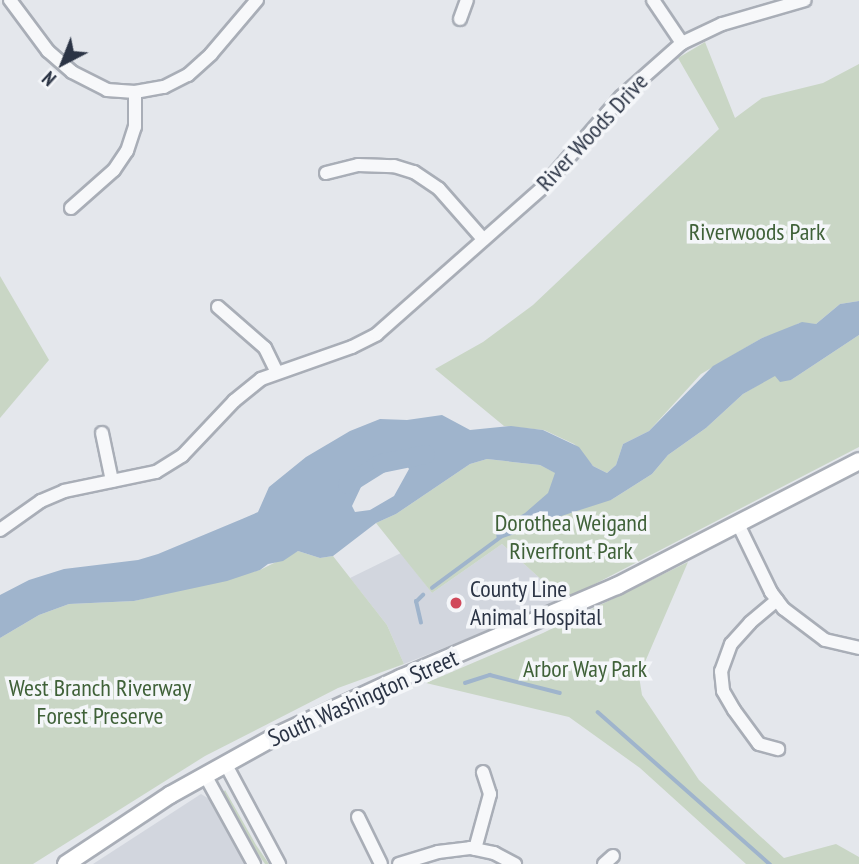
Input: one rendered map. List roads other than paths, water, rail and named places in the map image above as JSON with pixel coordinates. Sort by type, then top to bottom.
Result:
[{"type":"main road","name":"South Washington Street","points":[[66,864],[225,763],[331,709],[617,586],[859,461]]},
{"type":"street","points":[[10,0],[48,51],[72,72],[107,90],[135,92],[164,87],[188,75],[211,54],[257,0]]},
{"type":"street","points":[[460,19],[467,0]]},
{"type":"street","points":[[653,0],[682,43]]},
{"type":"street","name":"River Woods Drive","points":[[0,530],[22,512],[51,495],[148,474],[182,456],[246,389],[276,371],[365,342],[405,310],[543,187],[621,97],[682,43],[722,24],[805,0]]},
{"type":"street","points":[[71,208],[114,170],[127,151],[135,128],[135,92]]},
{"type":"street","points":[[326,173],[358,165],[377,165],[414,172],[439,190],[483,239]]},
{"type":"street","points":[[218,307],[265,348],[276,371]]},
{"type":"street","points":[[102,433],[112,481]]},
{"type":"street","points":[[737,524],[777,600],[825,640],[859,649]]},
{"type":"street","points":[[777,600],[731,644],[721,671],[723,691],[740,718],[759,744],[778,749]]},
{"type":"street","points":[[225,763],[279,864]]},
{"type":"street","points":[[475,849],[490,794],[484,772]]},
{"type":"street","points":[[205,775],[254,864]]},
{"type":"street","points":[[358,817],[380,864]]},
{"type":"street","points":[[399,864],[438,852],[475,849],[494,853],[515,864]]},
{"type":"water","points":[[859,301],[859,335],[791,380],[780,382],[775,376],[743,394],[706,428],[668,455],[652,474],[611,500],[552,519],[537,518],[517,533],[497,540],[496,533],[548,493],[555,473],[540,465],[487,459],[470,464],[396,514],[376,523],[333,556],[320,558],[298,551],[283,561],[268,564],[260,570],[227,581],[134,601],[69,604],[39,615],[0,638],[0,595],[29,580],[64,569],[138,560],[158,554],[258,512],[269,487],[306,457],[350,431],[380,419],[407,420],[442,415],[470,430],[511,426],[543,430],[579,447],[593,466],[607,473],[616,465],[623,444],[649,431],[713,366],[762,338],[802,322],[816,324],[840,304]],"holes":[[[393,459],[404,461],[409,469],[394,496],[370,510],[355,512],[352,506],[369,470]]]},
{"type":"waterway","points":[[347,484],[381,463],[425,454]]},
{"type":"waterway","points":[[432,588],[501,537]]},
{"type":"waterway","points":[[421,623],[416,602],[423,595]]},
{"type":"waterway","points":[[465,683],[490,675],[560,693]]},
{"type":"waterway","points":[[598,712],[770,864]]},
{"type":"place","name":"County Line Animal Hospital","points":[[456,603]]},
{"type":"park label","name":"Riverwoods Park","points":[[757,232]]},
{"type":"park label","name":"Dorothea Weigand Riverfront Park","points":[[571,537]]},
{"type":"park label","name":"Arbor Way Park","points":[[585,669]]},
{"type":"park label","name":"West Branch Riverway Forest Preserve","points":[[100,702]]}]
